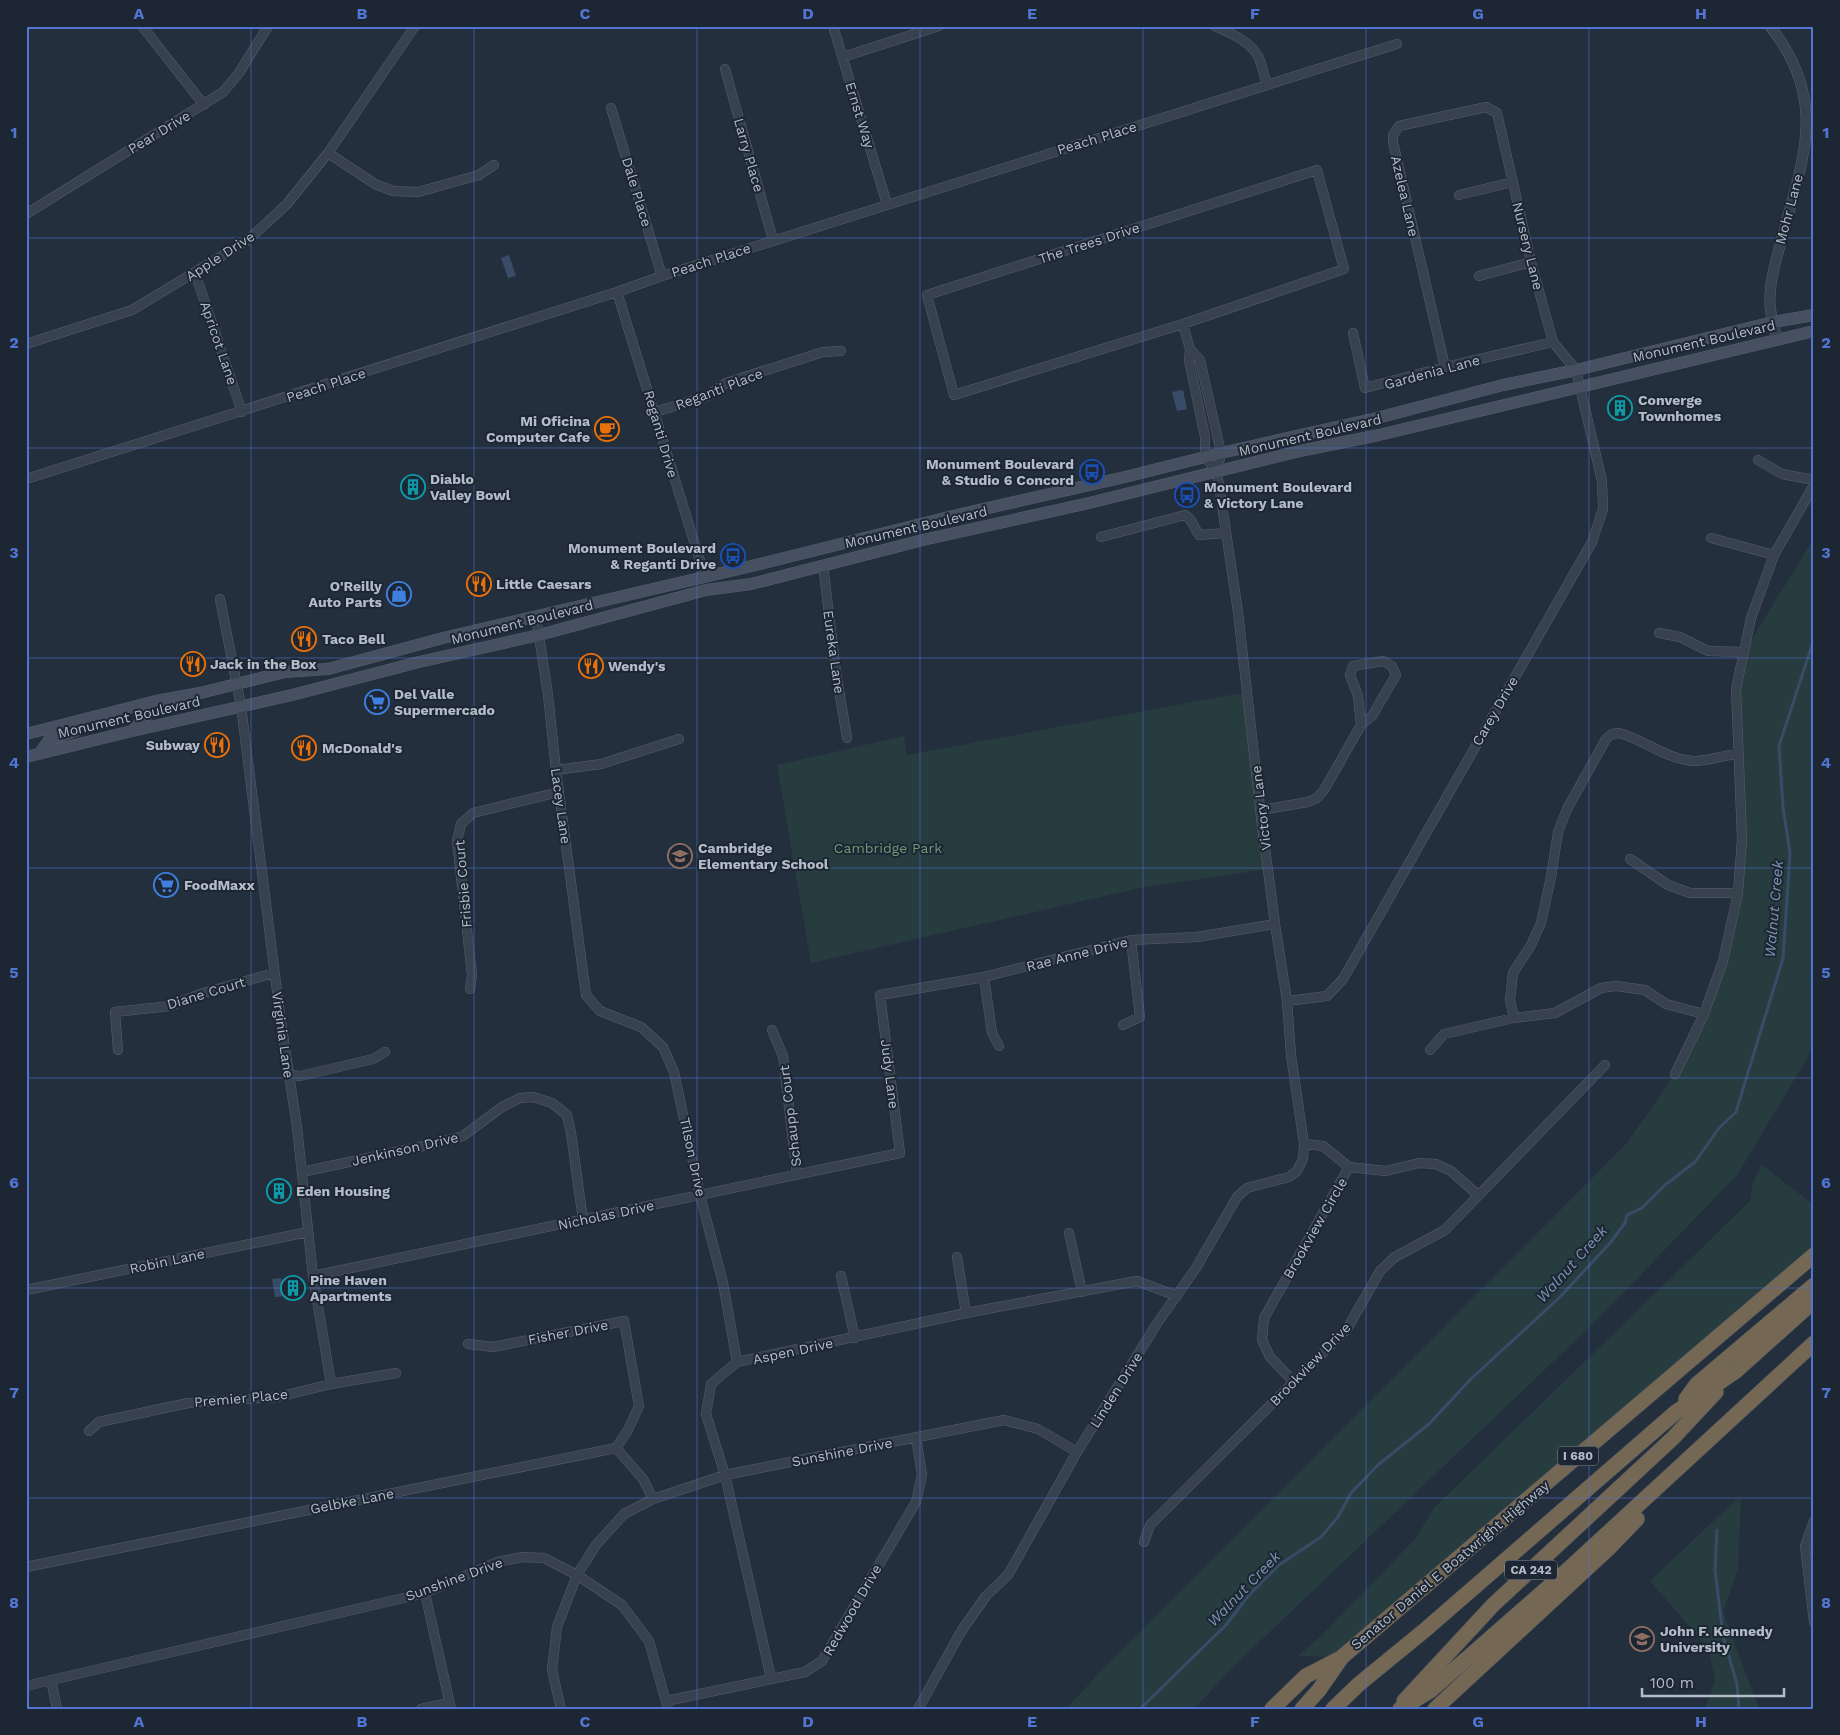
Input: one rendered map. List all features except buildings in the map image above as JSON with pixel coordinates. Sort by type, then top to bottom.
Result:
[{"type":"highway","name":"Senator Daniel E Boatwright Highway","points":[[1302,1709],[1319,1690],[1342,1657],[1814,1255]]},
{"type":"highway","name":"I 680","points":[[1676,1412],[1698,1384],[1814,1285]]},
{"type":"highway","name":"I 680","points":[[1333,1709],[1359,1684],[1425,1630],[1676,1412],[1736,1371],[1814,1301]]},
{"type":"highway","points":[[1398,1709],[1430,1691],[1569,1570],[1814,1343]]},
{"type":"highway","name":"CA 242","points":[[1398,1709],[1493,1605],[1673,1438],[1736,1371]]},
{"type":"highway","points":[[1435,1709],[1608,1549],[1677,1479],[1707,1442]]},
{"type":"highway","points":[[1272,1709],[1306,1676],[1342,1657]]},
{"type":"main road","name":"Monument Boulevard","points":[[26,734],[156,701],[237,685],[286,672],[328,668],[443,638],[1205,458],[1221,452],[1377,418],[1503,385],[1576,370],[1772,322],[1814,315]]},
{"type":"main road","name":"Monument Boulevard","points":[[26,757],[292,695],[419,662],[540,635],[706,590],[751,584],[823,565],[1814,331]]},
{"type":"main road","points":[[132,731],[149,713],[156,701]]},
{"type":"main road","points":[[39,754],[49,740],[75,731],[102,715]]},
{"type":"street","points":[[142,26],[204,105]]},
{"type":"street","name":"Pear Drive","points":[[26,214],[223,92],[239,73],[268,26]]},
{"type":"street","points":[[401,26],[413,30]]},
{"type":"street","name":"Ernst Way","points":[[833,26],[887,204]]},
{"type":"street","points":[[843,57],[939,26]]},
{"type":"street","points":[[1215,26],[1233,34],[1249,46],[1258,56],[1267,84]]},
{"type":"street","name":"Mohr Lane","points":[[1770,26],[1789,53],[1803,89],[1807,112],[1804,153],[1771,283],[1770,305],[1777,339]]},
{"type":"street","name":"Apple Drive","points":[[26,344],[132,310],[248,240],[287,204],[328,153],[413,30]]},
{"type":"street","name":"Peach Place","points":[[26,479],[242,412],[773,240],[1397,44]]},
{"type":"street","name":"Larry Place","points":[[725,69],[773,240]]},
{"type":"street","name":"Azelea Lane","points":[[1445,367],[1393,142],[1393,135],[1399,126],[1486,107],[1497,113]]},
{"type":"street","name":"Dale Place","points":[[611,108],[662,276]]},
{"type":"street","name":"Nursery Lane","points":[[1497,113],[1531,262],[1553,342],[1576,370]]},
{"type":"street","points":[[328,153],[375,184],[393,191],[418,192],[479,176],[494,165]]},
{"type":"street","name":"The Trees Drive","points":[[1317,170],[1344,269],[1183,324],[954,395],[927,296],[1317,170]]},
{"type":"street","points":[[1460,194],[1513,182]]},
{"type":"street","points":[[1479,276],[1531,262]]},
{"type":"street","name":"Apricot Lane","points":[[195,273],[242,412]]},
{"type":"street","name":"Reganti Drive","points":[[617,292],[656,412],[673,476],[705,577]]},
{"type":"street","points":[[1183,324],[1190,350],[1188,360],[1205,437],[1205,458],[1216,472]]},
{"type":"street","name":"Gardenia Lane","points":[[1353,333],[1365,388],[1553,342]]},
{"type":"street","points":[[1190,350],[1200,360],[1221,452],[1216,472]]},
{"type":"street","name":"Reganti Place","points":[[656,412],[708,396],[726,383],[823,352],[841,351]]},
{"type":"street","name":"Carey Drive","points":[[1287,1001],[1327,996],[1343,980],[1592,542],[1603,509],[1602,481],[1576,370]]},
{"type":"street","points":[[1758,460],[1782,474],[1814,480]]},
{"type":"street","name":"Victory Lane","points":[[1216,472],[1238,612],[1274,924],[1287,1001],[1304,1144]]},
{"type":"street","points":[[1674,1074],[1704,1014],[1723,961],[1738,893],[1742,840],[1736,689],[1751,618],[1774,555],[1814,485]]},
{"type":"street","points":[[1101,537],[1185,515],[1190,519],[1199,535],[1226,533]]},
{"type":"street","points":[[1712,538],[1774,555]]},
{"type":"street","name":"Eureka Lane","points":[[823,565],[836,672],[847,738]]},
{"type":"street","name":"Virginia Lane","points":[[220,599],[241,706],[274,973],[302,1172],[313,1276],[331,1384]]},
{"type":"street","name":"Lacey Lane","points":[[536,617],[548,695],[586,995]]},
{"type":"street","points":[[1659,633],[1680,637],[1708,652],[1744,652]]},
{"type":"street","points":[[1261,810],[1308,802],[1317,798],[1324,790],[1360,725],[1372,716],[1396,675],[1395,670],[1388,663],[1383,661],[1354,666],[1352,670],[1350,675],[1358,696],[1360,725]]},
{"type":"street","points":[[1514,1018],[1510,1000],[1513,973],[1531,945],[1541,923],[1558,832],[1567,809],[1606,739],[1612,734],[1619,733],[1661,752],[1696,761],[1738,754]]},
{"type":"street","points":[[556,770],[601,764],[679,739]]},
{"type":"street","name":"Frisbie Court","points":[[470,988],[472,975],[458,842],[461,824],[473,812],[560,792]]},
{"type":"street","points":[[1630,859],[1668,885],[1690,893],[1738,893]]},
{"type":"street","name":"Rae Anne Drive","points":[[880,995],[984,977],[1131,940],[1197,937],[1274,924]]},
{"type":"street","points":[[1123,1025],[1140,1017],[1131,940]]},
{"type":"street","name":"Diane Court","points":[[118,1050],[115,1012],[170,1006],[203,993],[274,973]]},
{"type":"street","points":[[984,977],[992,1033],[998,1046]]},
{"type":"street","points":[[1430,1050],[1444,1034],[1514,1018],[1555,1013],[1601,988],[1616,986],[1645,990],[1666,1004],[1704,1014]]},
{"type":"street","name":"Tilson Drive","points":[[586,995],[600,1011],[641,1027],[663,1047],[674,1072],[700,1195],[724,1283],[738,1362]]},
{"type":"street","name":"Judy Lane","points":[[880,995],[900,1153]]},
{"type":"street","name":"Schaupp Court","points":[[772,1030],[783,1056],[797,1175]]},
{"type":"street","points":[[288,1075],[300,1076],[373,1059],[385,1052]]},
{"type":"street","name":"Brookview Drive","points":[[1144,1542],[1150,1525],[1348,1329],[1380,1270],[1395,1257],[1445,1230],[1605,1066]]},
{"type":"street","name":"Jenkinson Drive","points":[[302,1172],[464,1136],[502,1107],[520,1098],[533,1096],[552,1103],[567,1115],[583,1220]]},
{"type":"street","points":[[1304,1144],[1323,1146],[1349,1167]]},
{"type":"street","name":"Linden Drive","points":[[918,1709],[962,1630],[986,1596],[1008,1576],[1078,1452],[1156,1325],[1196,1268],[1237,1197],[1247,1188],[1289,1177],[1297,1171],[1303,1159],[1304,1144]]},
{"type":"street","name":"Nicholas Drive","points":[[313,1276],[900,1153]]},
{"type":"street","name":"Brookview Circle","points":[[1294,1382],[1270,1357],[1262,1340],[1264,1318],[1349,1167],[1386,1171],[1419,1163],[1436,1164],[1451,1171],[1478,1195]]},
{"type":"street","name":"Robin Lane","points":[[26,1290],[308,1232]]},
{"type":"street","points":[[1069,1233],[1082,1292]]},
{"type":"street","points":[[957,1256],[966,1313]]},
{"type":"street","points":[[841,1276],[855,1338]]},
{"type":"street","name":"Aspen Drive","points":[[771,1678],[725,1475],[706,1414],[711,1384],[738,1362],[966,1313],[1137,1281],[1177,1296]]},
{"type":"street","name":"Fisher Drive","points":[[468,1344],[493,1347],[624,1321],[639,1406],[628,1430],[616,1448]]},
{"type":"street","name":"Premier Place","points":[[88,1431],[99,1422],[188,1403],[278,1397],[331,1384],[396,1372]]},
{"type":"street","name":"Sunshine Drive","points":[[26,1686],[425,1593],[497,1562],[523,1557],[544,1558],[577,1575],[596,1545],[624,1514],[653,1498],[725,1475],[1004,1420],[1038,1429],[1078,1452]]},
{"type":"street","name":"Redwood Drive","points":[[667,1705],[771,1678],[805,1672],[822,1661],[916,1502],[922,1475],[916,1437]]},
{"type":"street","points":[[616,1448],[643,1478],[653,1498]]},
{"type":"street","name":"Gelbke Lane","points":[[26,1567],[616,1448]]},
{"type":"street","points":[[1814,1521],[1805,1546],[1814,1622]]},
{"type":"street","points":[[561,1709],[552,1670],[557,1627],[577,1575],[622,1605],[649,1641],[667,1705]]},
{"type":"street","points":[[421,1709],[450,1706],[425,1593]]},
{"type":"street","points":[[51,1680],[57,1709]]},
{"type":"green space","points":[[1814,538],[1814,1042],[1806,1060],[1737,1175],[1599,1318],[1232,1668],[1194,1709],[1066,1709],[1101,1671],[1627,1143],[1675,1074],[1723,961],[1742,840],[1736,689],[1744,652]]},
{"type":"green space","name":"Cambridge Park","points":[[1247,692],[1268,869],[1140,888],[811,963],[777,765],[904,736],[907,755]]},
{"type":"green space","points":[[1762,1165],[1814,1205],[1814,1255],[1342,1657],[1298,1656],[1323,1634],[1415,1539],[1435,1507],[1750,1201],[1753,1183]]},
{"type":"green space","points":[[1741,1495],[1738,1569],[1723,1612],[1759,1709],[1705,1709],[1715,1681],[1709,1649],[1650,1581]]},
{"type":"water","points":[[509,255],[516,276],[508,278],[501,258]]},
{"type":"water","points":[[1183,390],[1187,409],[1177,411],[1172,392]]},
{"type":"water","points":[[281,1278],[284,1296],[275,1297],[272,1279]]},
{"type":"waterway","name":"Walnut Creek","points":[[1140,1709],[1226,1625],[1249,1595],[1279,1565],[1321,1537],[1338,1517],[1351,1493],[1378,1465],[1429,1424],[1471,1379],[1560,1297],[1610,1243],[1625,1223],[1627,1215],[1642,1208],[1665,1185],[1695,1162],[1719,1128],[1736,1112],[1783,958],[1790,853],[1783,807],[1779,746],[1814,639]]},
{"type":"waterway","points":[[1717,1530],[1715,1570],[1723,1636],[1737,1684],[1739,1709]]},
{"type":"place","name":"Converge Townhomes","points":[[1620,408]]},
{"type":"place","name":"Mi Oficina Computer Cafe","points":[[607,429]]},
{"type":"place","name":"Monument Boulevard & Studio 6 Concord","points":[[1092,472]]},
{"type":"place","name":"Diablo Valley Bowl","points":[[413,487]]},
{"type":"place","name":"Monument Boulevard & Victory Lane","points":[[1187,495]]},
{"type":"place","name":"Monument Boulevard & Reganti Drive","points":[[733,556]]},
{"type":"place","name":"Little Caesars","points":[[479,584]]},
{"type":"place","name":"O'Reilly Auto Parts","points":[[399,594]]},
{"type":"place","name":"Taco Bell","points":[[304,639]]},
{"type":"place","name":"Jack in the Box","points":[[193,664]]},
{"type":"place","name":"Wendy's","points":[[591,666]]},
{"type":"place","name":"Del Valle Supermercado","points":[[377,702]]},
{"type":"place","name":"Subway","points":[[217,745]]},
{"type":"place","name":"McDonald's","points":[[304,748]]},
{"type":"place","name":"Cambridge Elementary School","points":[[680,856]]},
{"type":"place","name":"FoodMaxx","points":[[166,885]]},
{"type":"place","name":"Eden Housing","points":[[279,1191]]},
{"type":"place","name":"Pine Haven Apartments","points":[[293,1288]]},
{"type":"place","name":"John F. Kennedy University","points":[[1642,1639]]}]
